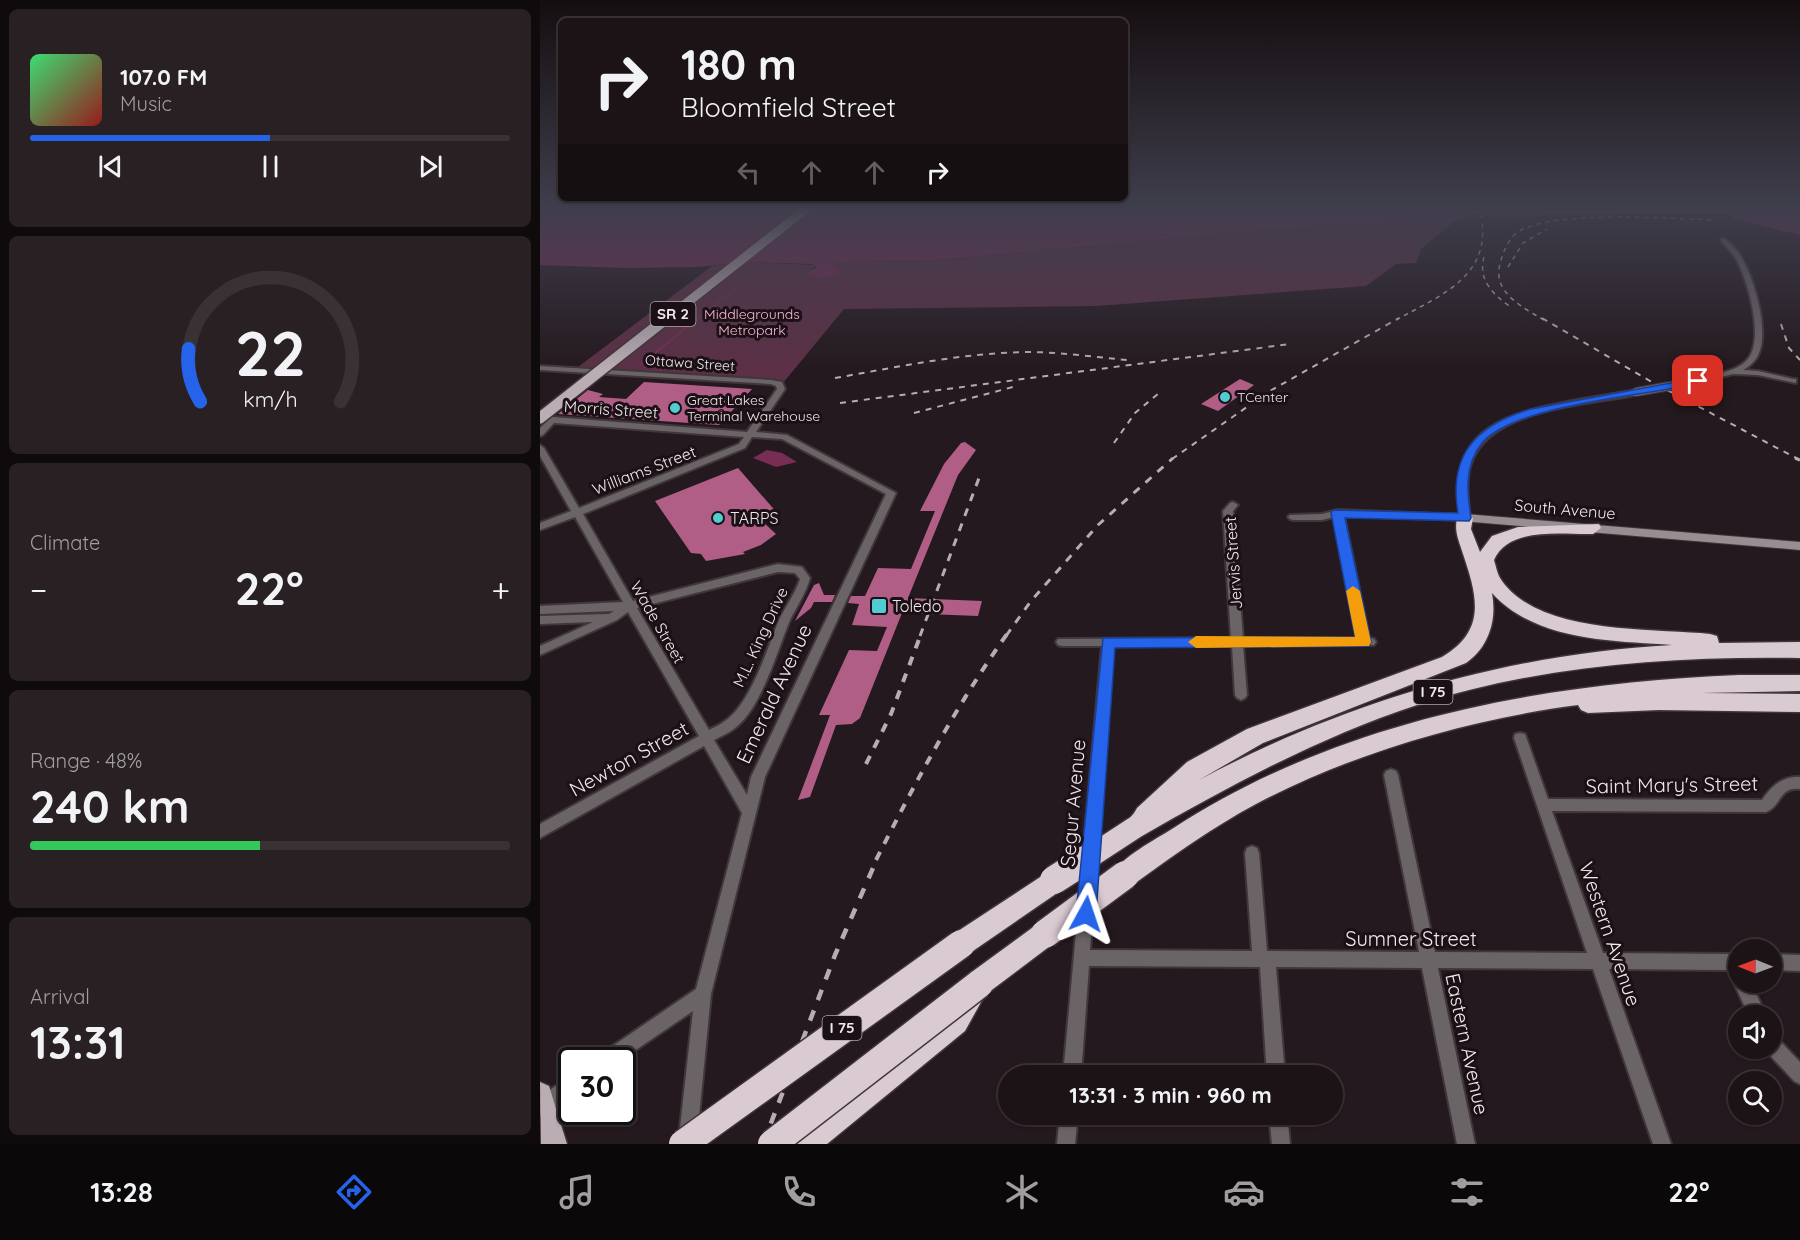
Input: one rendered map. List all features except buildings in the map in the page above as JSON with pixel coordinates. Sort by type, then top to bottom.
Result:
[{"type":"highway","points":[[1465,518],[1475,530],[1492,582],[1503,594],[1538,617],[1596,630],[1700,640],[1759,649]]},
{"type":"highway","points":[[1134,828],[1195,769],[1255,736],[1449,663],[1473,646],[1485,622],[1485,600],[1463,529],[1465,518]]},
{"type":"highway","points":[[1485,560],[1490,548],[1498,540],[1512,534],[1593,528]]},
{"type":"highway","name":"I 75","points":[[685,1144],[723,1113],[1054,880],[1134,828],[1276,752],[1385,708],[1438,690],[1527,669],[1610,656],[1759,649],[1800,650]]},
{"type":"highway","name":"I 75","points":[[772,1144],[1125,875],[1235,803],[1302,772],[1426,728],[1505,709],[1605,691],[1655,686],[1800,683]]},
{"type":"highway","points":[[1426,728],[1596,703],[1659,701],[1800,703]]},
{"type":"highway","points":[[802,1144],[955,1021],[964,1011],[977,986]]},
{"type":"highway","points":[[676,1144],[723,1113]]},
{"type":"main road","name":"SR 2","points":[[540,411],[731,262]]},
{"type":"main road","name":"SR 2","points":[[540,418],[738,262]]},
{"type":"main road","points":[[541,1102],[554,1144]]},
{"type":"street","points":[[1465,518],[1461,492],[1465,464],[1476,443],[1485,434],[1519,416],[1534,411],[1698,381],[1749,363],[1756,354],[1761,334],[1740,262]]},
{"type":"street","points":[[1749,363],[1796,382]]},
{"type":"street","name":"Ottawa Street","points":[[540,368],[779,384],[780,392],[752,433]]},
{"type":"street","points":[[1726,373],[1758,372],[1796,382]]},
{"type":"street","name":"Morris Street","points":[[540,418],[752,433]]},
{"type":"street","points":[[540,433],[552,420]]},
{"type":"street","name":"Williams Street","points":[[540,527],[732,452],[742,446],[752,433]]},
{"type":"street","name":"Emerald Avenue","points":[[685,1144],[703,994],[749,812],[768,751],[891,493],[791,440],[752,433]]},
{"type":"street","name":"Wade Street","points":[[540,448],[749,812]]},
{"type":"street","name":"Jervis Street","points":[[1233,505],[1228,511],[1241,695]]},
{"type":"street","points":[[1062,642],[1367,642],[1333,514]]},
{"type":"street","name":"South Avenue","points":[[1293,517],[1322,517],[1333,514],[1465,518],[1800,546]]},
{"type":"street","name":"M.L. King Drive","points":[[629,606],[789,568],[798,570],[805,578],[785,621],[781,636],[744,709],[731,724],[706,740]]},
{"type":"street","points":[[540,610],[629,606]]},
{"type":"street","points":[[540,651],[613,617],[629,606]]},
{"type":"street","points":[[540,620],[613,617]]},
{"type":"street","name":"Segur Avenue","points":[[1073,1065],[1108,642]]},
{"type":"street","name":"Western Avenue","points":[[1520,738],[1662,1144]]},
{"type":"street","name":"Newton Street","points":[[540,831],[706,740]]},
{"type":"street","name":"Eastern Avenue","points":[[1391,775],[1466,1144]]},
{"type":"street","name":"Saint Mary's Street","points":[[1543,805],[1766,806],[1782,785],[1796,783]]},
{"type":"street","points":[[1252,853],[1274,1065]]},
{"type":"street","name":"Sumner Street","points":[[1083,958],[1597,961],[1728,966]]},
{"type":"street","points":[[1782,963],[1800,963]]},
{"type":"street","points":[[626,1047],[703,994]]},
{"type":"street","points":[[1782,1056],[1800,1075]]},
{"type":"street","points":[[541,1102],[558,1093]]},
{"type":"street","points":[[1066,1144],[1068,1125]]},
{"type":"street","points":[[1279,1125],[1281,1144]]},
{"type":"green space","name":"Middlegrounds Metropark","points":[[753,262],[817,265],[809,272],[842,269],[833,267],[834,264],[1416,262],[1396,264],[1366,286],[1096,306],[844,309],[783,383],[574,370],[712,266]]},
{"type":"shaded area","points":[[540,262],[740,262],[698,267],[626,268],[540,265]]},
{"type":"shaded area","points":[[757,262],[844,262],[834,264],[833,267],[842,269],[838,275],[823,278],[809,275],[808,272],[817,267],[812,264]]},
{"type":"shaded area","points":[[767,450],[782,453],[797,462],[776,467],[753,458]]},
{"type":"waterway","points":[[696,320],[737,287]]},
{"type":"waterway","points":[[640,365],[698,318]]},
{"type":"railway","points":[[1396,320],[1448,290],[1462,279],[1475,262]]},
{"type":"railway","points":[[1483,262],[1483,273],[1488,285],[1509,306]]},
{"type":"railway","points":[[1500,262],[1499,274],[1505,291],[1519,305],[1544,320]]},
{"type":"railway","points":[[1508,267],[1511,262]]},
{"type":"railway","points":[[1172,459],[1270,391],[1399,318]]},
{"type":"railway","points":[[1542,318],[1650,381],[1798,459]]},
{"type":"railway","points":[[1781,324],[1789,348],[1800,360]]},
{"type":"railway","points":[[840,403],[1290,344]]},
{"type":"railway","points":[[835,378],[930,361],[1002,353],[1051,353],[1127,360]]},
{"type":"railway","points":[[914,413],[1013,387]]},
{"type":"railway","points":[[1114,443],[1135,413],[1159,393]]},
{"type":"railway","points":[[1006,636],[1031,601],[1098,525],[1173,458]]},
{"type":"railway","points":[[1795,458],[1800,460]]},
{"type":"railway","points":[[920,636],[979,478]]},
{"type":"railway","points":[[866,764],[891,714],[921,634]]},
{"type":"railway","points":[[876,860],[937,744],[1007,634]]},
{"type":"railway","points":[[763,1144],[835,955],[877,859]]},
{"type":"slow traffic","points":[[1196,642],[1364,642],[1353,591]]},
{"type":"place","name":"TCenter","points":[[1225,397]]},
{"type":"place","name":"Great Lakes Terminal Warehouse","points":[[675,408]]},
{"type":"place","name":"TARPS","points":[[718,518]]},
{"type":"place","name":"Toledo","points":[[879,606]]},
{"type":"route","points":[[1086,914],[1108,642],[1364,642],[1338,513],[1465,518],[1461,492],[1462,473],[1476,443],[1485,434],[1519,416],[1534,411],[1698,381]]}]
